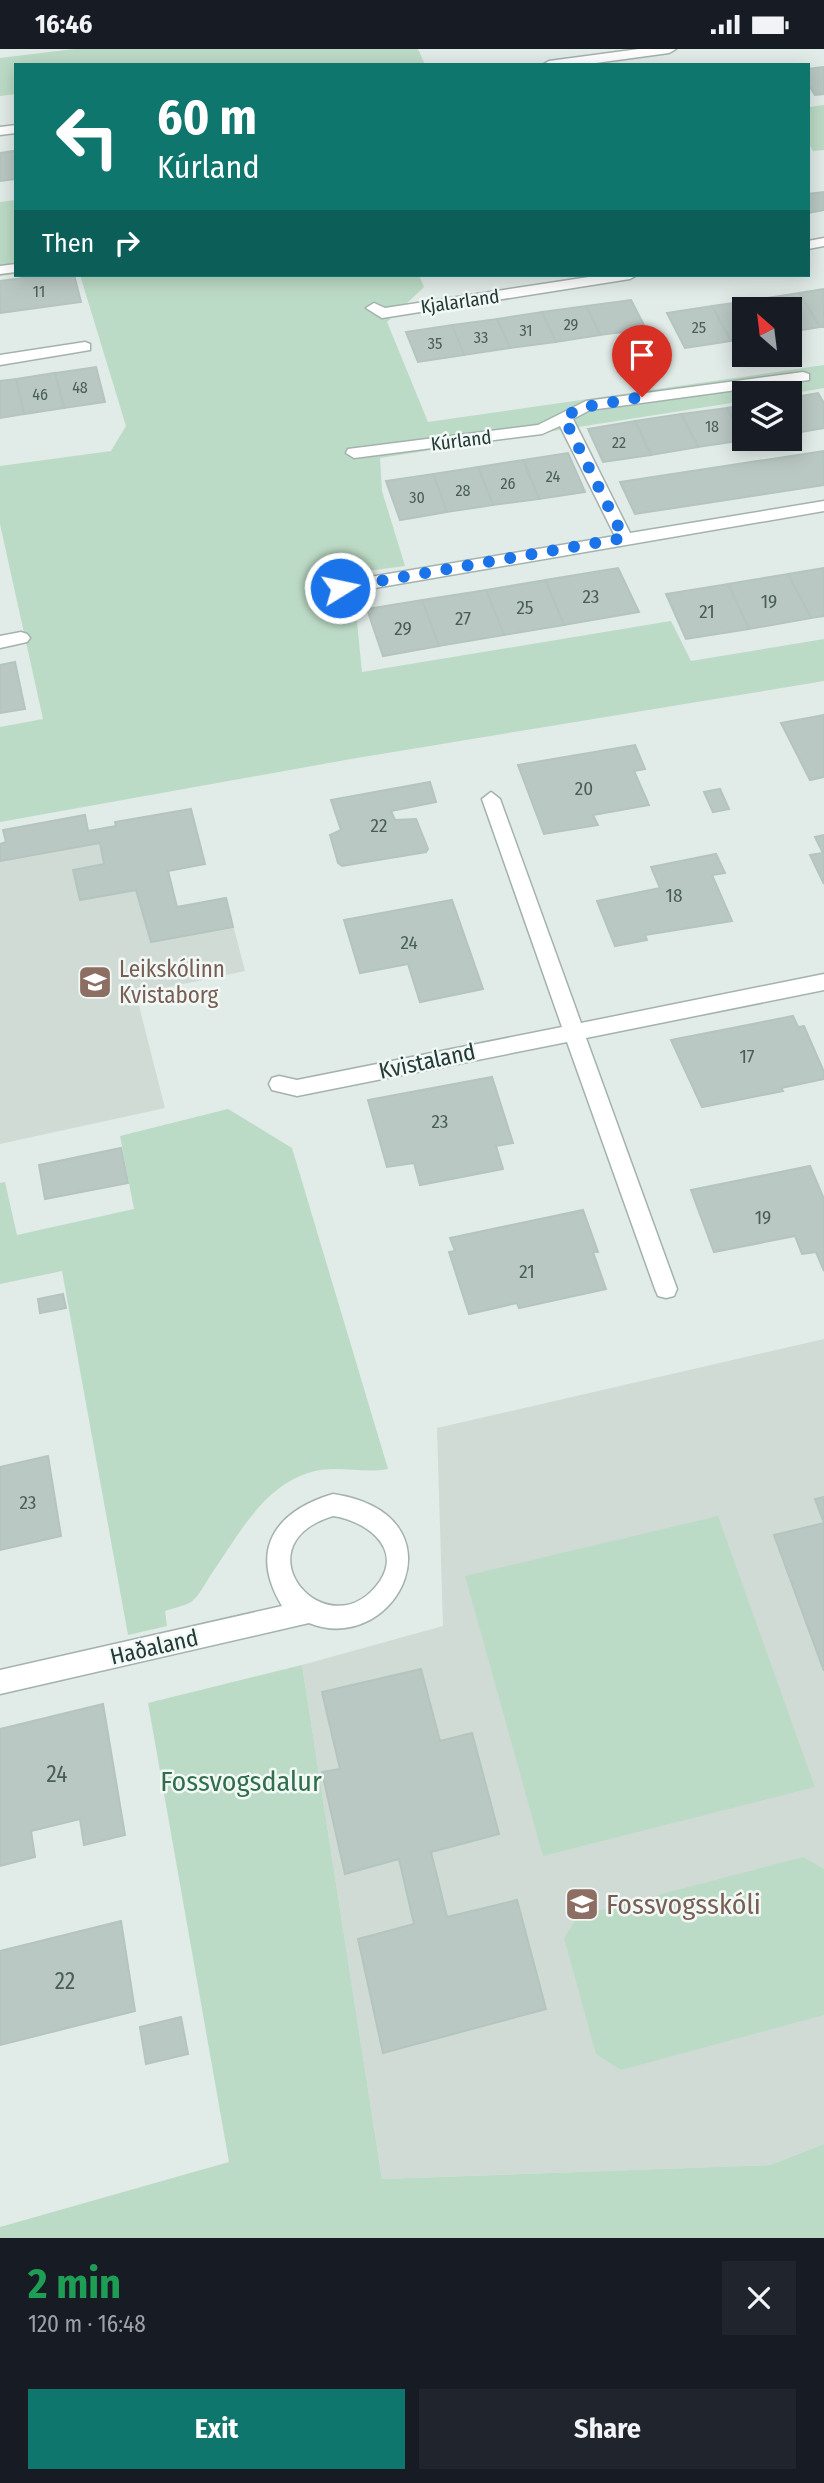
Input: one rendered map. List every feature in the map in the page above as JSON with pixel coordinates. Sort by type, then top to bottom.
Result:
[{"type":"street","points":[[564,63],[668,49]]},
{"type":"street","name":"Kjalarland","points":[[374,308],[382,313],[617,277]]},
{"type":"street","points":[[0,360],[85,347]]},
{"type":"street","name":"Kúrland","points":[[354,453],[542,429],[586,406],[803,377]]},
{"type":"street","points":[[564,418],[624,538]]},
{"type":"street","points":[[340,588],[824,506]]},
{"type":"street","points":[[0,642],[21,638]]},
{"type":"street","points":[[491,799],[666,1289]]},
{"type":"street","name":"Kvistaland","points":[[279,1084],[297,1089],[824,982]]},
{"type":"street","points":[[333,1505],[352,1506],[379,1520],[395,1542],[397,1565],[388,1591],[363,1611],[337,1617],[309,1611],[290,1597],[278,1566],[279,1548],[292,1525],[312,1510],[333,1505]]},
{"type":"street","name":"Haðaland","points":[[0,1682],[309,1611]]},
{"type":"shaded area","name":"Leikskólinn Kvistaborg","points":[[191,809],[205,864],[169,871],[177,906],[226,898],[245,971],[136,994],[165,1108],[0,1144],[0,844],[6,842],[3,830],[85,815],[89,831],[115,826],[115,822]]},
{"type":"shaded area","name":"Fossvogsskóli","points":[[824,1339],[824,2144],[770,2165],[382,2179],[302,1665],[443,1626],[437,1428]]},
{"type":"green space","points":[[74,49],[418,49],[424,63],[14,63],[14,94],[0,96],[0,58]]},
{"type":"green space","points":[[824,105],[824,150],[813,151],[810,146],[810,107]]},
{"type":"green space","points":[[14,200],[14,274],[0,276],[0,202]]},
{"type":"green space","points":[[81,277],[420,277],[424,287],[387,322],[428,422],[824,365],[824,388],[802,392],[802,381],[732,381],[732,403],[380,458],[382,491],[405,566],[352,573],[362,672],[671,621],[691,661],[824,639],[824,681],[351,759],[0,822],[0,727],[43,719],[0,524],[0,466],[111,451],[126,426]]},
{"type":"green space","points":[[228,1109],[292,1148],[388,1469],[318,1470],[291,1480],[263,1502],[194,1600],[165,1611],[167,1626],[128,1635],[62,1271],[0,1284],[0,1183],[5,1182],[17,1235],[134,1209],[120,1136]]},
{"type":"green space","points":[[718,1516],[815,1787],[543,1856],[465,1576]]},
{"type":"green space","name":"Fossvogsdalur","points":[[302,1665],[382,2179],[770,2165],[824,2144],[824,2238],[0,2238],[0,2227],[229,2162],[148,1703]]},
{"type":"green space","points":[[803,1857],[824,1869],[824,2015],[621,2070],[596,2054],[564,1938],[578,1916]]},
{"type":"building","points":[[824,67],[824,94],[815,95],[810,87],[810,69]]},
{"type":"building","points":[[14,151],[14,179],[0,181],[0,153]]},
{"type":"building","points":[[824,192],[824,210],[810,213],[810,194]]},
{"type":"building","points":[[30,277],[75,277],[81,302],[0,313],[0,281]]},
{"type":"building","points":[[824,289],[824,327],[820,327],[799,293]]},
{"type":"building","points":[[799,293],[801,297],[774,297]]},
{"type":"building","points":[[802,298],[820,327],[802,330]]},
{"type":"building","points":[[631,300],[646,329],[600,335],[586,306]]},
{"type":"building","points":[[732,303],[732,341],[731,341],[712,306]]},
{"type":"building","points":[[586,306],[600,335],[556,342],[542,312]]},
{"type":"building","points":[[712,306],[731,341],[685,348],[667,313]]},
{"type":"building","points":[[542,312],[556,342],[510,348],[497,319]]},
{"type":"building","points":[[497,319],[510,348],[464,355],[452,325]]},
{"type":"building","points":[[452,325],[464,355],[418,362],[406,332]]},
{"type":"building","points":[[96,367],[105,402],[64,408],[55,373]]},
{"type":"building","points":[[55,373],[64,408],[24,414],[16,379]]},
{"type":"building","points":[[16,379],[24,414],[0,418],[0,381]]},
{"type":"building","points":[[818,393],[824,403],[824,428],[802,432],[802,396]]},
{"type":"building","points":[[727,408],[732,417],[732,442],[698,447],[681,414]]},
{"type":"building","points":[[681,414],[698,447],[651,455],[635,421]]},
{"type":"building","points":[[635,421],[651,455],[603,462],[588,429]]},
{"type":"building","points":[[824,451],[824,485],[635,514],[620,482]]},
{"type":"building","points":[[568,453],[585,492],[539,499],[523,460]]},
{"type":"building","points":[[523,460],[539,499],[493,505],[478,467]]},
{"type":"building","points":[[478,467],[493,505],[447,512],[433,474]]},
{"type":"building","points":[[433,474],[447,512],[400,520],[386,481]]},
{"type":"building","points":[[618,568],[639,612],[564,625],[545,580]]},
{"type":"building","points":[[824,568],[824,616],[811,618],[788,574]]},
{"type":"building","points":[[788,574],[811,618],[749,629],[728,584]]},
{"type":"building","points":[[545,580],[564,625],[504,635],[486,590]]},
{"type":"building","points":[[728,584],[749,629],[686,639],[666,594]]},
{"type":"building","points":[[486,590],[504,635],[439,646],[422,600]]},
{"type":"building","points":[[422,600],[439,646],[383,656],[367,609]]},
{"type":"building","points":[[15,662],[25,709],[0,713],[0,665]]},
{"type":"building","points":[[824,715],[824,777],[810,780],[781,723]]},
{"type":"building","points":[[635,745],[645,769],[634,771],[649,805],[593,815],[598,825],[544,834],[518,765]]},
{"type":"building","points":[[430,782],[436,802],[391,811],[395,820],[416,819],[428,849],[426,852],[342,866],[338,863],[330,835],[341,830],[331,800]]},
{"type":"building","points":[[720,789],[729,809],[713,812],[704,792]]},
{"type":"building","points":[[191,809],[205,864],[168,871],[177,907],[226,898],[233,927],[151,942],[136,890],[80,900],[73,870],[104,864],[100,843],[0,861],[0,844],[6,842],[3,830],[85,815],[88,831],[116,826],[115,822]]},
{"type":"building","points":[[824,835],[824,884],[810,855],[823,853],[815,837]]},
{"type":"building","points":[[716,854],[725,873],[712,875],[732,921],[645,935],[647,940],[615,946],[597,901],[660,888],[651,867]]},
{"type":"building","points":[[452,900],[483,989],[420,1002],[408,964],[360,973],[344,920]]},
{"type":"building","points":[[793,1016],[798,1027],[804,1026],[824,1072],[824,1079],[781,1088],[783,1091],[702,1107],[671,1040]]},
{"type":"building","points":[[492,1077],[513,1143],[496,1146],[503,1169],[420,1185],[414,1163],[387,1167],[368,1100]]},
{"type":"building","points":[[121,1148],[128,1183],[45,1199],[39,1165]]},
{"type":"building","points":[[810,1166],[824,1199],[824,1271],[816,1252],[802,1254],[795,1236],[714,1252],[691,1190]]},
{"type":"building","points":[[583,1210],[598,1252],[593,1252],[606,1289],[519,1308],[517,1303],[469,1314],[449,1252],[455,1251],[450,1238]]},
{"type":"building","points":[[63,1294],[66,1308],[40,1313],[38,1299]]},
{"type":"building","points":[[48,1456],[61,1536],[0,1550],[0,1467]]},
{"type":"building","points":[[824,1497],[824,1523],[815,1499]]},
{"type":"building","points":[[824,1523],[824,1671],[774,1535]]},
{"type":"building","points":[[421,1669],[440,1741],[472,1733],[499,1834],[431,1852],[447,1917],[517,1900],[546,2009],[383,2053],[358,1939],[414,1924],[399,1859],[345,1874],[322,1772],[340,1769],[322,1692]]},
{"type":"building","points":[[103,1704],[125,1835],[84,1845],[80,1819],[31,1831],[35,1857],[0,1866],[0,1729]]},
{"type":"building","points":[[121,1921],[135,2011],[0,2045],[0,1951]]},
{"type":"building","points":[[181,2017],[188,2054],[146,2064],[140,2027]]},
{"type":"place","name":"Leikskólinn Kvistaborg","points":[[95,982]]},
{"type":"place","name":"Fossvogsskóli","points":[[582,1904]]},
{"type":"route","points":[[340,588],[624,538],[564,418],[579,408],[642,397]]}]
